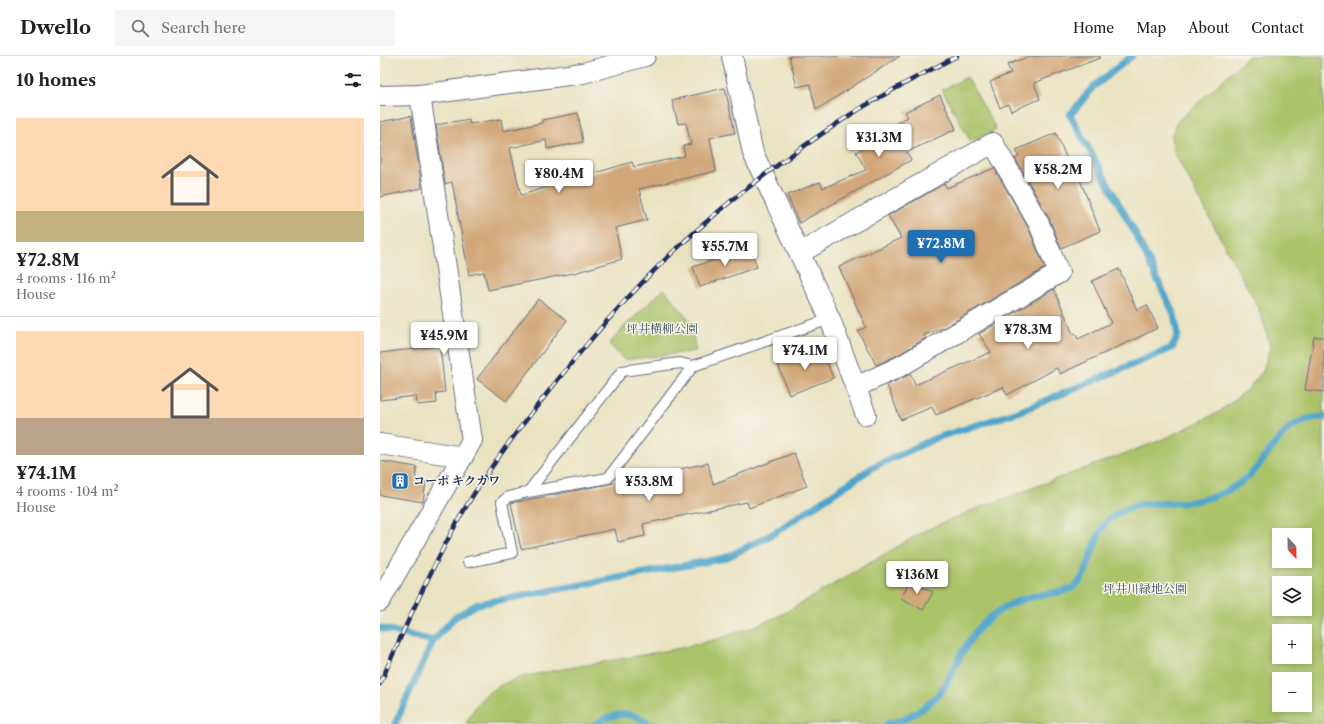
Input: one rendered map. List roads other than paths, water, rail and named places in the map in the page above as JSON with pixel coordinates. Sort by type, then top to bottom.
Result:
[{"type":"street","points":[[380,96],[420,95],[583,73],[645,56]]},
{"type":"street","points":[[732,56],[752,153],[830,320],[866,416]]},
{"type":"street","points":[[380,601],[472,440],[420,95]]},
{"type":"street","points":[[800,253],[993,143],[1039,224],[1059,274],[901,366],[856,386]]},
{"type":"street","points":[[380,444],[463,457]]},
{"type":"lane","points":[[528,492],[622,371],[680,363],[693,366],[830,320]]},
{"type":"lane","points":[[468,562],[512,553],[502,502],[508,497],[608,478],[693,366]]},
{"type":"waterway","points":[[395,724],[433,641],[455,617],[478,604],[725,558],[771,535],[875,466],[936,438],[1018,412],[1172,348],[1178,335],[1174,314],[1136,235],[1070,115],[1093,87],[1132,56]]},
{"type":"waterway","points":[[887,724],[912,715],[928,705],[941,692],[971,639],[982,625],[996,613],[1011,604],[1037,595],[1063,592],[1072,588],[1085,573],[1095,542],[1100,532],[1106,523],[1114,516],[1131,507],[1139,505],[1154,503],[1180,503],[1196,501],[1219,495],[1233,488],[1251,474],[1276,442],[1295,424],[1308,419],[1324,417]]},
{"type":"waterway","points":[[380,628],[433,641]]},
{"type":"waterway","points":[[596,724],[615,715],[630,715],[643,720],[648,724]]},
{"type":"railway","points":[[380,684],[406,624],[435,565],[455,526],[475,492],[497,459],[533,411],[612,315],[648,276],[705,223],[786,159],[828,129],[863,107],[957,56]]},
{"type":"place","name":"コーポ キクカワ","points":[[400,481]]},
{"type":"park label","name":"坪井横柳公園","points":[[662,329]]},
{"type":"park label","name":"坪井川緑地公園","points":[[1145,589]]}]
